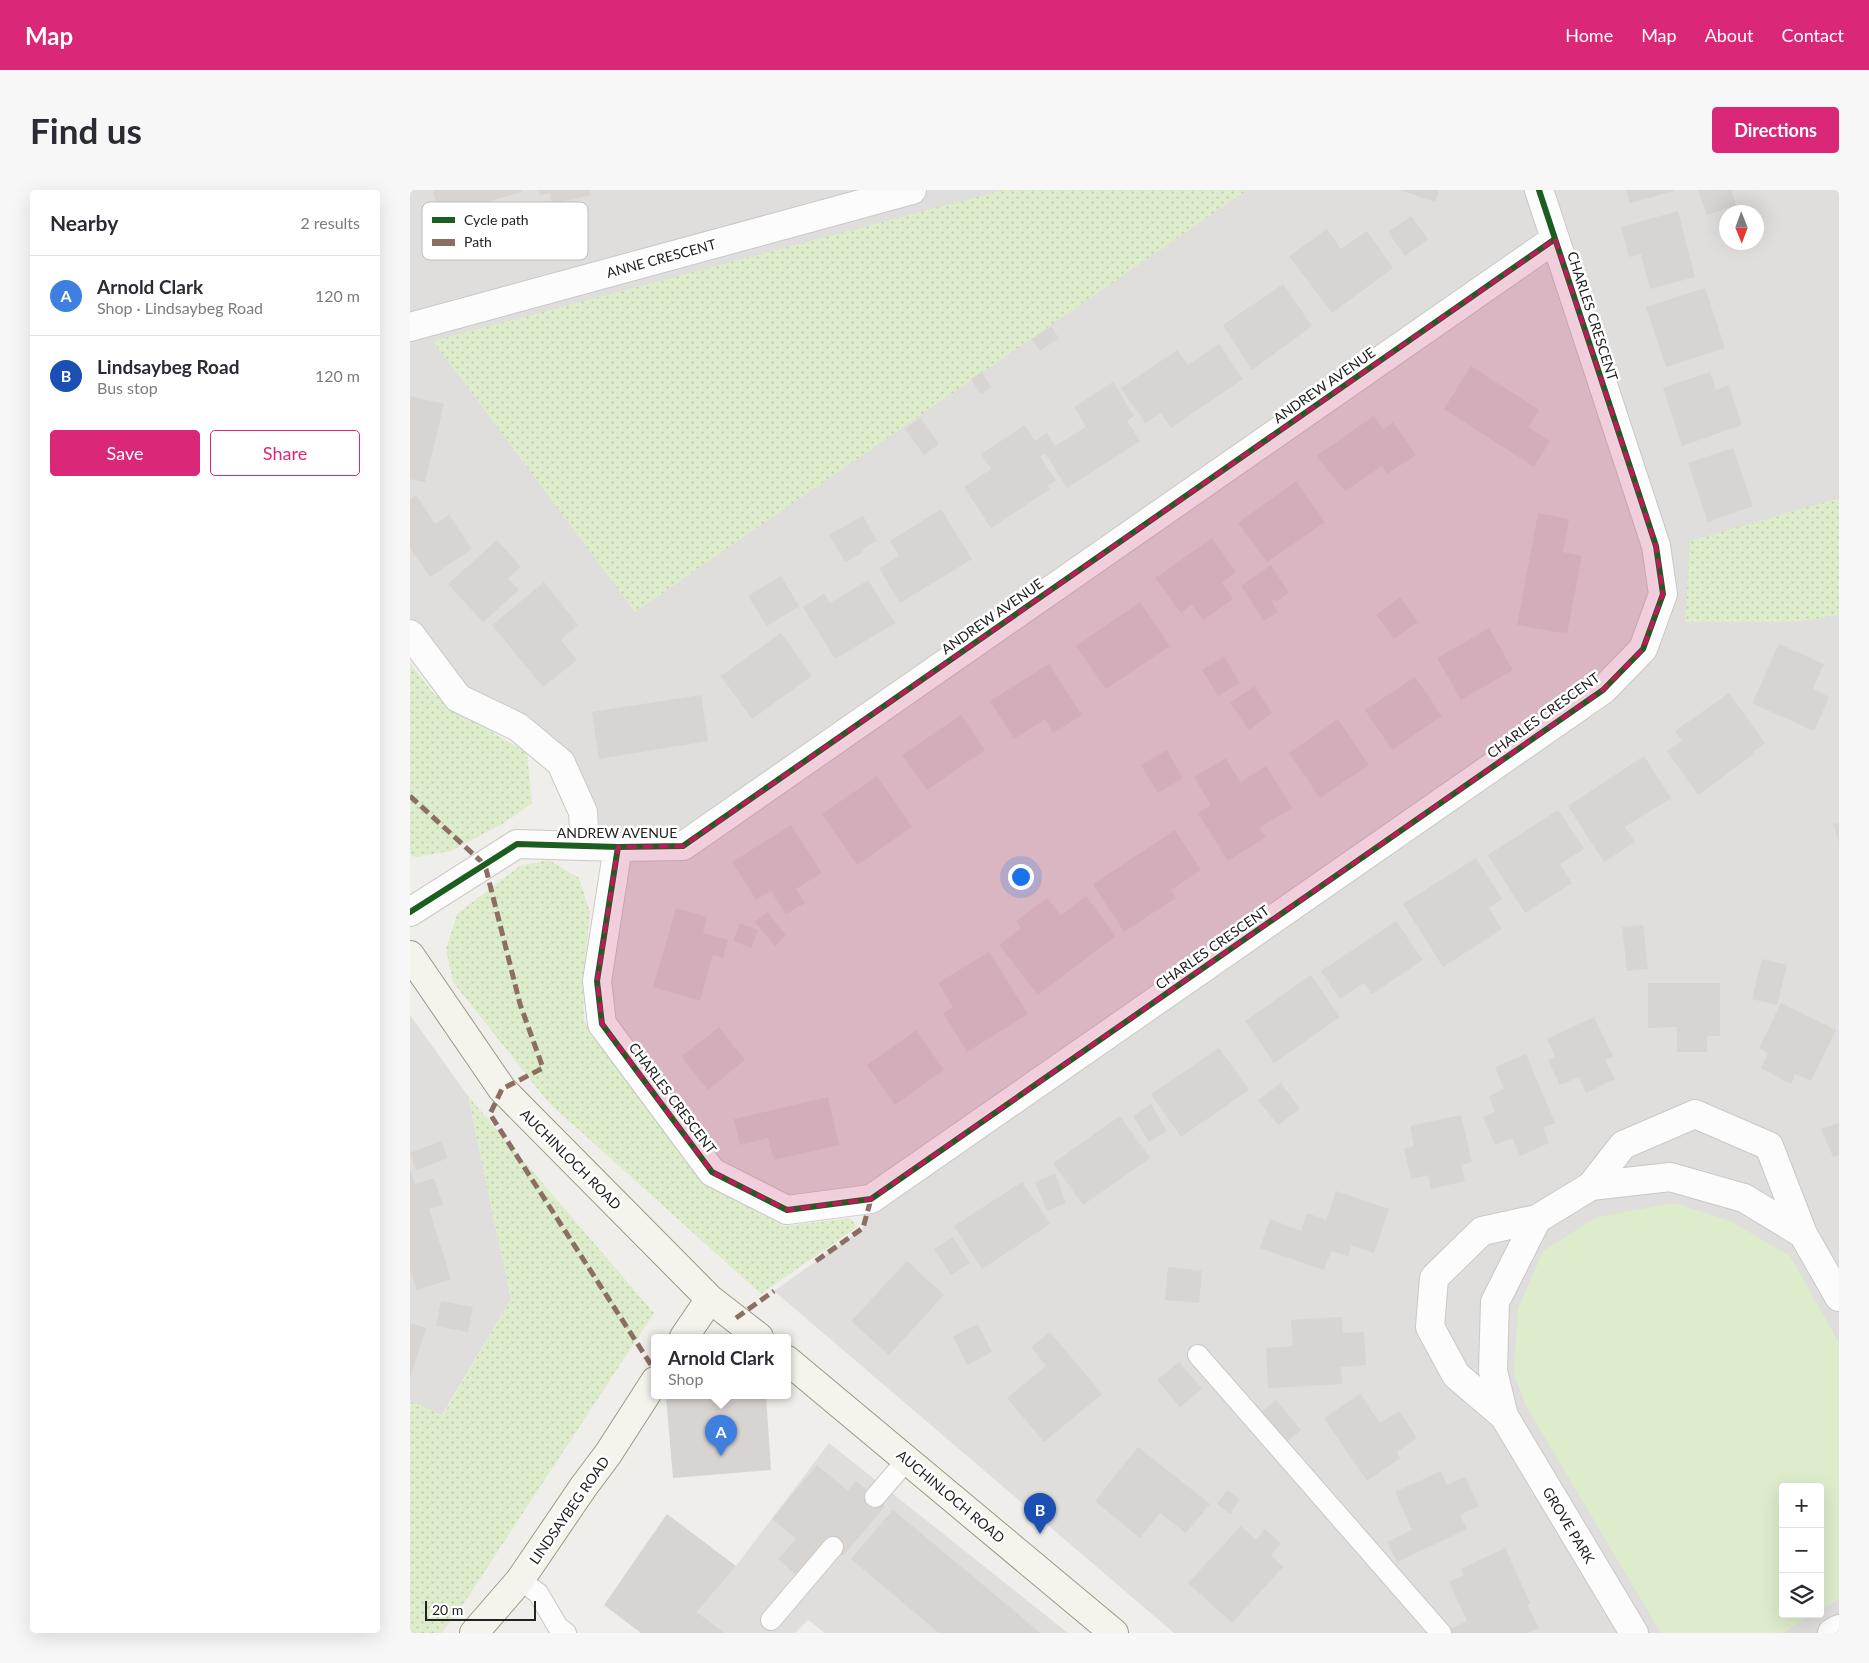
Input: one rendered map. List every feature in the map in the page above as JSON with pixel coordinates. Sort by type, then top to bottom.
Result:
[{"type":"main road","name":"AUCHINLOCH ROAD","points":[[410,955],[502,1089],[710,1299],[756,1334]]},
{"type":"main road","points":[[686,1334],[710,1299]]},
{"type":"main road","name":"AUCHINLOCH ROAD","points":[[791,1363],[1114,1633]]},
{"type":"main road","name":"LINDSAYBEG ROAD","points":[[474,1633],[520,1580],[608,1454],[651,1387]]},
{"type":"street","name":"ANNE CRESCENT","points":[[410,327],[912,190]]},
{"type":"street","points":[[1539,190],[1554,240]]},
{"type":"street","name":"ANDREW AVENUE","points":[[410,912],[517,844],[618,848],[683,846],[1554,240]]},
{"type":"street","name":"CHARLES CRESCENT","points":[[618,848],[597,981],[602,1024],[712,1172],[787,1210],[871,1199],[1603,690],[1643,649],[1663,594],[1656,546],[1554,240]]},
{"type":"street","points":[[410,634],[458,698],[518,727],[561,762],[583,812],[585,846]]},
{"type":"street","name":"GROVE PARK","points":[[1504,1416],[1456,1375],[1430,1327],[1434,1278],[1482,1231],[1537,1219],[1590,1186],[1623,1145],[1695,1114],[1769,1146],[1803,1234],[1839,1297]]},
{"type":"street","name":"GROVE PARK","points":[[1590,1186],[1670,1177],[1744,1198],[1803,1234]]},
{"type":"street","name":"GROVE PARK","points":[[1537,1219],[1495,1302],[1493,1371],[1504,1416],[1634,1633]]},
{"type":"street","points":[[1832,1633],[1839,1629]]},
{"type":"lane","points":[[1198,1355],[1441,1633]]},
{"type":"lane","points":[[875,1497],[907,1460]]},
{"type":"lane","points":[[771,1620],[833,1547]]},
{"type":"lane","points":[[520,1580],[538,1593],[558,1627],[566,1633]]},
{"type":"highlighted area","points":[[1555,239],[1656,546],[1663,594],[1643,649],[1603,690],[871,1199],[787,1210],[712,1172],[602,1024],[597,981],[618,847],[683,846]]},
{"type":"shaded area","points":[[410,190],[1839,190],[1839,1633],[1174,1633],[774,1291],[863,1228],[871,1199],[787,1210],[712,1172],[602,1024],[618,848],[585,846],[561,763],[458,698],[410,634]]},
{"type":"shaded area","points":[[410,1015],[468,1096],[511,1299],[442,1415],[410,1401]]},
{"type":"shaded area","points":[[829,1443],[1068,1633],[825,1633],[808,1620],[795,1633],[725,1633],[697,1612],[736,1566]]},
{"type":"green space","points":[[1003,190],[1247,190],[635,612],[433,341]]},
{"type":"green space","points":[[1839,498],[1839,615],[1795,622],[1685,622],[1690,541]]},
{"type":"green space","points":[[410,663],[432,692],[527,753],[532,803],[504,823],[451,851],[415,857],[410,854]]},
{"type":"green space","points":[[549,860],[579,878],[590,912],[583,982],[584,1021],[706,1185],[784,1226],[850,1218],[857,1227],[761,1294],[548,1102],[453,982],[446,949],[457,914],[520,866]]},
{"type":"green space","points":[[468,1096],[654,1313],[456,1615],[441,1633],[410,1633],[410,1401],[443,1415],[511,1299]]},
{"type":"green space","points":[[1675,1203],[1730,1221],[1790,1256],[1839,1343],[1839,1599],[1824,1608],[1824,1483],[1779,1483],[1779,1618],[1807,1618],[1783,1633],[1661,1633],[1526,1406],[1514,1374],[1518,1309],[1543,1251],[1597,1217]]},
{"type":"building","points":[[433,190],[521,190],[522,192],[489,202],[436,202]]},
{"type":"building","points":[[539,190],[590,190],[591,195],[561,202],[552,202],[550,193],[540,195]]},
{"type":"building","points":[[1400,190],[1439,190],[1435,202]]},
{"type":"building","points":[[1626,190],[1674,190],[1674,191],[1630,203]]},
{"type":"building","points":[[1698,190],[1731,190],[1736,205],[1719,205],[1719,211],[1707,215]]},
{"type":"building","points":[[1678,211],[1695,277],[1650,289],[1641,254],[1629,257],[1621,227]]},
{"type":"building","points":[[1411,216],[1428,239],[1405,256],[1388,232]]},
{"type":"building","points":[[1327,229],[1341,249],[1367,231],[1393,268],[1332,313],[1289,256]]},
{"type":"building","points":[[1283,284],[1312,326],[1252,370],[1223,325]]},
{"type":"building","points":[[1705,288],[1725,348],[1666,367],[1646,307]]},
{"type":"building","points":[[1051,327],[1059,338],[1040,351],[1032,339]]},
{"type":"building","points":[[1219,344],[1243,379],[1171,428],[1161,413],[1145,423],[1121,388],[1177,350],[1188,365]]},
{"type":"building","points":[[1471,366],[1539,410],[1528,427],[1550,441],[1534,467],[1444,409]]},
{"type":"building","points":[[982,372],[991,387],[981,394],[971,379]]},
{"type":"building","points":[[1710,372],[1716,390],[1729,385],[1742,425],[1682,446],[1663,388]]},
{"type":"building","points":[[1113,382],[1134,416],[1127,421],[1140,441],[1067,488],[1045,453],[1040,456],[1056,481],[1047,486],[1050,489],[991,528],[964,487],[991,469],[981,454],[1025,425],[1035,441],[1047,433],[1055,446],[1086,427],[1074,407]]},
{"type":"building","points":[[410,396],[444,404],[425,482],[410,479]]},
{"type":"building","points":[[1374,416],[1383,429],[1393,422],[1416,455],[1387,474],[1382,466],[1345,491],[1316,456]]},
{"type":"building","points":[[920,418],[939,444],[924,455],[905,429]]},
{"type":"building","points":[[1733,448],[1753,506],[1708,522],[1688,463]]},
{"type":"building","points":[[1296,481],[1325,522],[1267,562],[1238,523]]},
{"type":"building","points":[[416,495],[435,524],[449,515],[472,549],[430,577],[410,548],[410,499]]},
{"type":"building","points":[[941,509],[972,559],[900,603],[879,568],[899,556],[890,541]]},
{"type":"building","points":[[1538,513],[1569,519],[1563,552],[1582,556],[1567,634],[1517,625]]},
{"type":"building","points":[[863,516],[877,541],[862,549],[864,552],[845,562],[829,535]]},
{"type":"building","points":[[1212,538],[1236,572],[1222,583],[1233,599],[1203,620],[1192,604],[1181,613],[1155,578]]},
{"type":"building","points":[[497,540],[521,567],[508,578],[519,590],[483,622],[448,584]]},
{"type":"building","points":[[1271,565],[1289,593],[1276,602],[1274,599],[1271,601],[1278,612],[1264,621],[1241,586]]},
{"type":"building","points":[[781,576],[799,606],[767,626],[748,596]]},
{"type":"building","points":[[868,580],[895,623],[835,659],[803,607],[824,594],[830,603]]},
{"type":"building","points":[[544,582],[578,625],[561,640],[577,660],[543,687],[492,625]]},
{"type":"building","points":[[1400,597],[1418,622],[1394,639],[1376,615]]},
{"type":"building","points":[[1140,602],[1170,646],[1106,689],[1076,646]]},
{"type":"building","points":[[1489,628],[1513,670],[1461,700],[1437,658]]},
{"type":"building","points":[[781,633],[812,676],[752,719],[721,676]]},
{"type":"building","points":[[1779,644],[1824,664],[1813,689],[1829,697],[1814,731],[1752,703]]},
{"type":"building","points":[[1224,657],[1240,683],[1218,696],[1202,670]]},
{"type":"building","points":[[1049,664],[1082,715],[1053,733],[1045,719],[1014,739],[990,701]]},
{"type":"building","points":[[1415,677],[1442,716],[1392,750],[1365,710]]},
{"type":"building","points":[[1254,686],[1272,713],[1249,730],[1230,703]]},
{"type":"building","points":[[1729,693],[1765,743],[1753,752],[1754,754],[1698,795],[1667,751],[1682,741],[1675,731]]},
{"type":"building","points":[[701,695],[708,741],[599,759],[592,712]]},
{"type":"building","points":[[961,715],[985,750],[927,790],[902,755]]},
{"type":"building","points":[[1338,719],[1369,765],[1320,798],[1289,753]]},
{"type":"building","points":[[1167,750],[1183,778],[1158,793],[1141,765]]},
{"type":"building","points":[[1644,756],[1671,798],[1625,827],[1635,842],[1604,862],[1568,806]]},
{"type":"building","points":[[1226,758],[1240,782],[1266,766],[1292,808],[1259,828],[1266,837],[1228,861],[1198,813],[1211,805],[1194,777]]},
{"type":"building","points":[[877,776],[912,827],[857,865],[822,814]]},
{"type":"building","points":[[1558,810],[1584,849],[1560,864],[1572,883],[1525,913],[1488,855]]},
{"type":"building","points":[[1839,823],[1839,843],[1833,824]]},
{"type":"building","points":[[791,825],[822,873],[796,889],[805,903],[786,914],[771,891],[756,900],[732,862]]},
{"type":"building","points":[[1175,830],[1201,870],[1171,890],[1176,898],[1124,932],[1093,884]]},
{"type":"building","points":[[1476,858],[1502,899],[1489,908],[1502,929],[1443,967],[1403,904]]},
{"type":"building","points":[[1086,896],[1116,936],[1038,995],[999,945],[1021,928],[1016,921],[1047,898],[1061,915]]},
{"type":"building","points":[[676,908],[707,917],[703,933],[728,940],[723,958],[713,955],[700,1001],[653,987]]},
{"type":"building","points":[[767,912],[786,935],[775,946],[755,922]]},
{"type":"building","points":[[1396,921],[1423,960],[1372,994],[1364,983],[1340,999],[1321,971]]},
{"type":"building","points":[[740,923],[758,930],[751,948],[733,941]]},
{"type":"building","points":[[1643,925],[1648,969],[1627,971],[1622,927]]},
{"type":"building","points":[[989,952],[1028,1014],[967,1052],[943,1013],[953,1007],[938,983]]},
{"type":"building","points":[[1762,959],[1787,965],[1777,1005],[1752,999]]},
{"type":"building","points":[[1311,975],[1340,1017],[1274,1063],[1245,1021]]},
{"type":"building","points":[[1648,983],[1720,983],[1720,1036],[1707,1036],[1707,1052],[1677,1052],[1677,1027],[1648,1028]]},
{"type":"building","points":[[1781,1003],[1836,1030],[1811,1081],[1795,1074],[1791,1084],[1761,1068],[1768,1053],[1759,1048]]},
{"type":"building","points":[[1594,1017],[1613,1056],[1605,1060],[1615,1079],[1586,1093],[1579,1077],[1560,1085],[1548,1060],[1555,1057],[1547,1039]]},
{"type":"building","points":[[719,1027],[745,1060],[708,1090],[681,1057]]},
{"type":"building","points":[[916,1030],[944,1070],[895,1105],[867,1065]]},
{"type":"building","points":[[1219,1048],[1249,1090],[1181,1137],[1151,1094]]},
{"type":"building","points":[[1526,1054],[1555,1123],[1543,1128],[1549,1143],[1520,1156],[1512,1138],[1495,1145],[1483,1117],[1495,1112],[1489,1096],[1504,1089],[1495,1067]]},
{"type":"building","points":[[1281,1083],[1300,1109],[1278,1125],[1258,1100]]},
{"type":"building","points":[[828,1097],[839,1145],[774,1160],[768,1138],[740,1145],[734,1119]]},
{"type":"building","points":[[1151,1104],[1167,1131],[1149,1142],[1133,1116]]},
{"type":"building","points":[[1461,1115],[1472,1162],[1461,1165],[1465,1181],[1431,1189],[1428,1175],[1411,1179],[1404,1149],[1414,1146],[1410,1126]]},
{"type":"building","points":[[1120,1116],[1150,1158],[1083,1205],[1053,1163]]},
{"type":"building","points":[[1839,1123],[1839,1155],[1833,1157],[1821,1129]]},
{"type":"building","points":[[441,1141],[448,1158],[416,1170],[410,1153]]},
{"type":"building","points":[[410,1169],[415,1184],[434,1178],[443,1205],[429,1209],[451,1279],[417,1290],[410,1269]]},
{"type":"building","points":[[1055,1174],[1066,1203],[1047,1211],[1035,1182]]},
{"type":"building","points":[[1022,1182],[1050,1224],[982,1269],[954,1226]]},
{"type":"building","points":[[1336,1191],[1389,1209],[1374,1253],[1351,1245],[1348,1256],[1331,1251],[1324,1270],[1260,1248],[1270,1219],[1301,1231],[1307,1213],[1326,1220]]},
{"type":"building","points":[[953,1237],[970,1263],[951,1275],[934,1249]]},
{"type":"building","points":[[907,1261],[944,1295],[889,1355],[851,1321]]},
{"type":"building","points":[[1168,1267],[1202,1271],[1199,1303],[1165,1300]]},
{"type":"building","points":[[441,1301],[473,1307],[468,1332],[436,1326]]},
{"type":"building","points":[[1342,1317],[1343,1333],[1364,1332],[1366,1365],[1341,1367],[1342,1384],[1268,1388],[1266,1348],[1293,1346],[1291,1320]]},
{"type":"building","points":[[410,1323],[426,1328],[410,1377]]},
{"type":"building","points":[[978,1324],[992,1352],[967,1365],[953,1336]]},
{"type":"building","points":[[1050,1332],[1102,1394],[1044,1442],[1007,1398],[1046,1366],[1031,1347]]},
{"type":"building","points":[[1179,1362],[1202,1389],[1180,1407],[1157,1380]]},
{"type":"building","points":[[1360,1394],[1380,1423],[1399,1411],[1417,1438],[1397,1452],[1400,1458],[1367,1481],[1324,1418]]},
{"type":"building","points":[[666,1399],[766,1399],[771,1470],[673,1478]]},
{"type":"building","points":[[1276,1400],[1301,1430],[1281,1446],[1257,1416]]},
{"type":"building","points":[[1138,1447],[1210,1504],[1186,1533],[1160,1513],[1140,1538],[1095,1501]]},
{"type":"building","points":[[817,1465],[848,1491],[856,1481],[885,1506],[843,1556],[826,1541],[797,1576],[778,1559],[796,1539],[772,1519]]},
{"type":"building","points":[[1441,1471],[1447,1485],[1465,1477],[1479,1506],[1460,1515],[1467,1529],[1397,1562],[1387,1542],[1412,1530],[1395,1492]]},
{"type":"building","points":[[1227,1490],[1240,1499],[1230,1514],[1217,1504]]},
{"type":"building","points":[[893,1510],[1040,1633],[939,1633],[851,1559]]},
{"type":"building","points":[[667,1514],[736,1566],[697,1612],[725,1633],[641,1633],[604,1605]]},
{"type":"building","points":[[1241,1526],[1256,1540],[1265,1529],[1281,1544],[1271,1555],[1283,1567],[1232,1623],[1188,1583]]},
{"type":"building","points":[[1505,1548],[1530,1603],[1527,1604],[1539,1628],[1528,1633],[1447,1633],[1446,1631],[1467,1621],[1449,1582],[1464,1575],[1461,1569]]},
{"type":"marked path","points":[[410,796],[485,865],[520,1004],[543,1068],[502,1089],[490,1114],[651,1365]]},
{"type":"marked path","points":[[816,1261],[863,1228],[871,1199]]},
{"type":"marked path","points":[[736,1318],[774,1291]]},
{"type":"cycle path","points":[[618,847],[597,981],[602,1024],[712,1172],[787,1210],[871,1199],[1603,690],[1643,649],[1663,594],[1656,546],[1539,190]]},
{"type":"cycle path","points":[[410,912],[517,844],[618,847],[683,846],[1555,239]]},
{"type":"place","name":"Arnold Clark","points":[[721,1456]]},
{"type":"place","name":"Lindsaybeg Road","points":[[1040,1534]]}]
